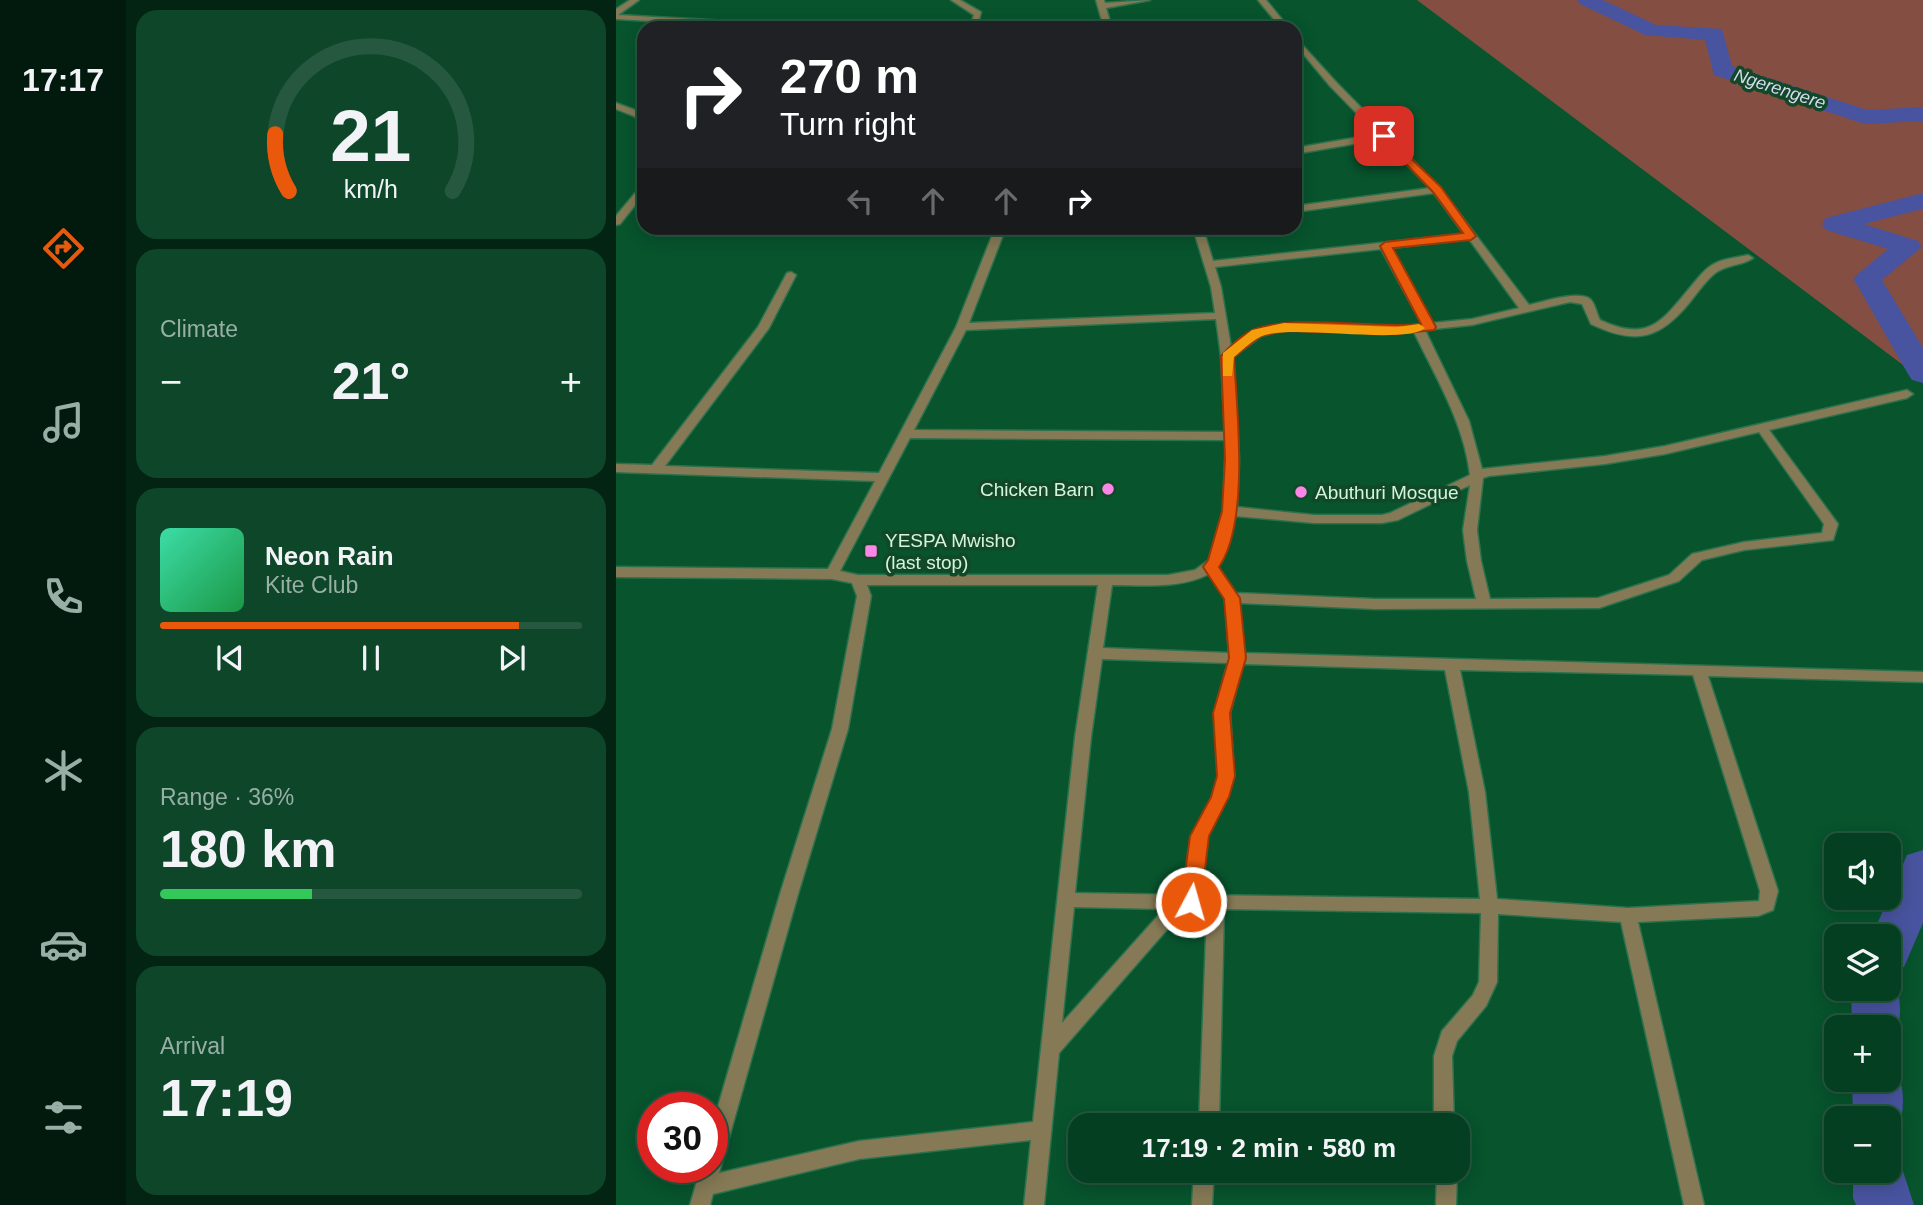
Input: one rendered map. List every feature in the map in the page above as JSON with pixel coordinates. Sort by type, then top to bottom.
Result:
[{"type":"street","points":[[616,15],[635,0]]},
{"type":"street","points":[[955,0],[978,14],[976,21]]},
{"type":"street","points":[[1106,21],[1101,3],[1146,0]]},
{"type":"street","points":[[1262,0],[1279,21]]},
{"type":"street","points":[[616,15],[709,21]]},
{"type":"street","points":[[1302,47],[1333,84],[1437,190],[1526,309]]},
{"type":"street","points":[[616,106],[637,115]]},
{"type":"street","points":[[1302,150],[1384,136]]},
{"type":"street","points":[[1302,208],[1437,190]]},
{"type":"street","points":[[616,222],[637,196]]},
{"type":"street","points":[[832,575],[961,327],[997,235]]},
{"type":"street","points":[[616,572],[832,575],[858,580],[1106,580],[1182,579],[1211,567],[1230,511],[1231,436],[1227,356],[1216,287],[1200,235]]},
{"type":"street","points":[[1209,265],[1471,236]]},
{"type":"street","points":[[1385,246],[1424,328],[1467,434],[1477,478],[1470,537],[1473,562],[1484,603]]},
{"type":"street","points":[[1227,356],[1257,333],[1284,327],[1397,330],[1424,328],[1472,321],[1579,298],[1586,301],[1595,323],[1607,329],[1627,335],[1656,332],[1675,314],[1709,271],[1748,258]]},
{"type":"street","points":[[655,470],[763,328],[791,275]]},
{"type":"street","points":[[961,327],[1219,316]]},
{"type":"street","points":[[1230,511],[1314,519],[1382,519],[1393,517],[1486,472],[1605,460],[1665,450],[1907,394]]},
{"type":"street","points":[[1232,598],[1375,604],[1599,603],[1674,578],[1697,557],[1744,546],[1828,537],[1832,531],[1831,524],[1762,428]]},
{"type":"street","points":[[905,435],[1231,436]]},
{"type":"street","points":[[616,468],[883,477]]},
{"type":"street","points":[[1051,1049],[1185,902],[1200,836],[1220,797],[1226,776],[1222,713],[1237,658],[1232,598],[1211,567]]},
{"type":"street","points":[[728,1106],[840,729],[864,596],[858,580]]},
{"type":"street","points":[[1034,1205],[1040,1130],[1094,653],[1106,580]]},
{"type":"street","points":[[1094,653],[1160,658],[1237,658],[1452,667],[1923,677]]},
{"type":"street","points":[[1444,1113],[1443,1056],[1449,1037],[1479,1000],[1488,982],[1490,963],[1489,906],[1477,792],[1452,667]]},
{"type":"street","points":[[1066,900],[1489,906],[1628,915],[1758,909],[1767,905],[1769,891],[1699,671]]},
{"type":"street","points":[[1209,1113],[1216,903]]},
{"type":"street","points":[[1628,915],[1694,1205]]},
{"type":"street","points":[[705,1186],[859,1150],[1040,1130]]},
{"type":"street","points":[[1202,1205],[1204,1183]]},
{"type":"street","points":[[1446,1205],[1447,1183]]},
{"type":"shaded area","points":[[1417,0],[1923,0],[1923,380]]},
{"type":"waterway","name":"Ngerengere","points":[[1587,0],[1652,31],[1714,34],[1722,70],[1865,117],[1923,114]]},
{"type":"waterway","name":"Ngerengere","points":[[1923,201],[1835,224],[1908,247],[1867,278],[1923,374]]},
{"type":"waterway","name":"Ngerengere","points":[[1900,924],[1923,868]]},
{"type":"waterway","name":"Ngerengere","points":[[1875,1001],[1876,1015]]},
{"type":"waterway","name":"Ngerengere","points":[[1877,1092],[1878,1106]]},
{"type":"waterway","name":"Ngerengere","points":[[1879,1183],[1880,1198],[1887,1205]]},
{"type":"slow traffic","points":[[1228,373],[1227,356],[1257,333],[1284,327],[1397,330],[1419,328]]},
{"type":"place","name":"Chicken Barn","points":[[1108,489]]},
{"type":"place","name":"Abuthuri Mosque","points":[[1301,492]]},
{"type":"place","name":"YESPA Mwisho (last stop)","points":[[871,551]]},
{"type":"route","points":[[1191,902],[1196,850],[1205,822],[1220,797],[1226,776],[1227,757],[1221,723],[1223,703],[1237,658],[1232,598],[1211,567],[1230,511],[1233,459],[1227,356],[1257,333],[1284,327],[1397,330],[1429,327],[1385,246],[1471,236],[1437,190],[1384,136]]}]
